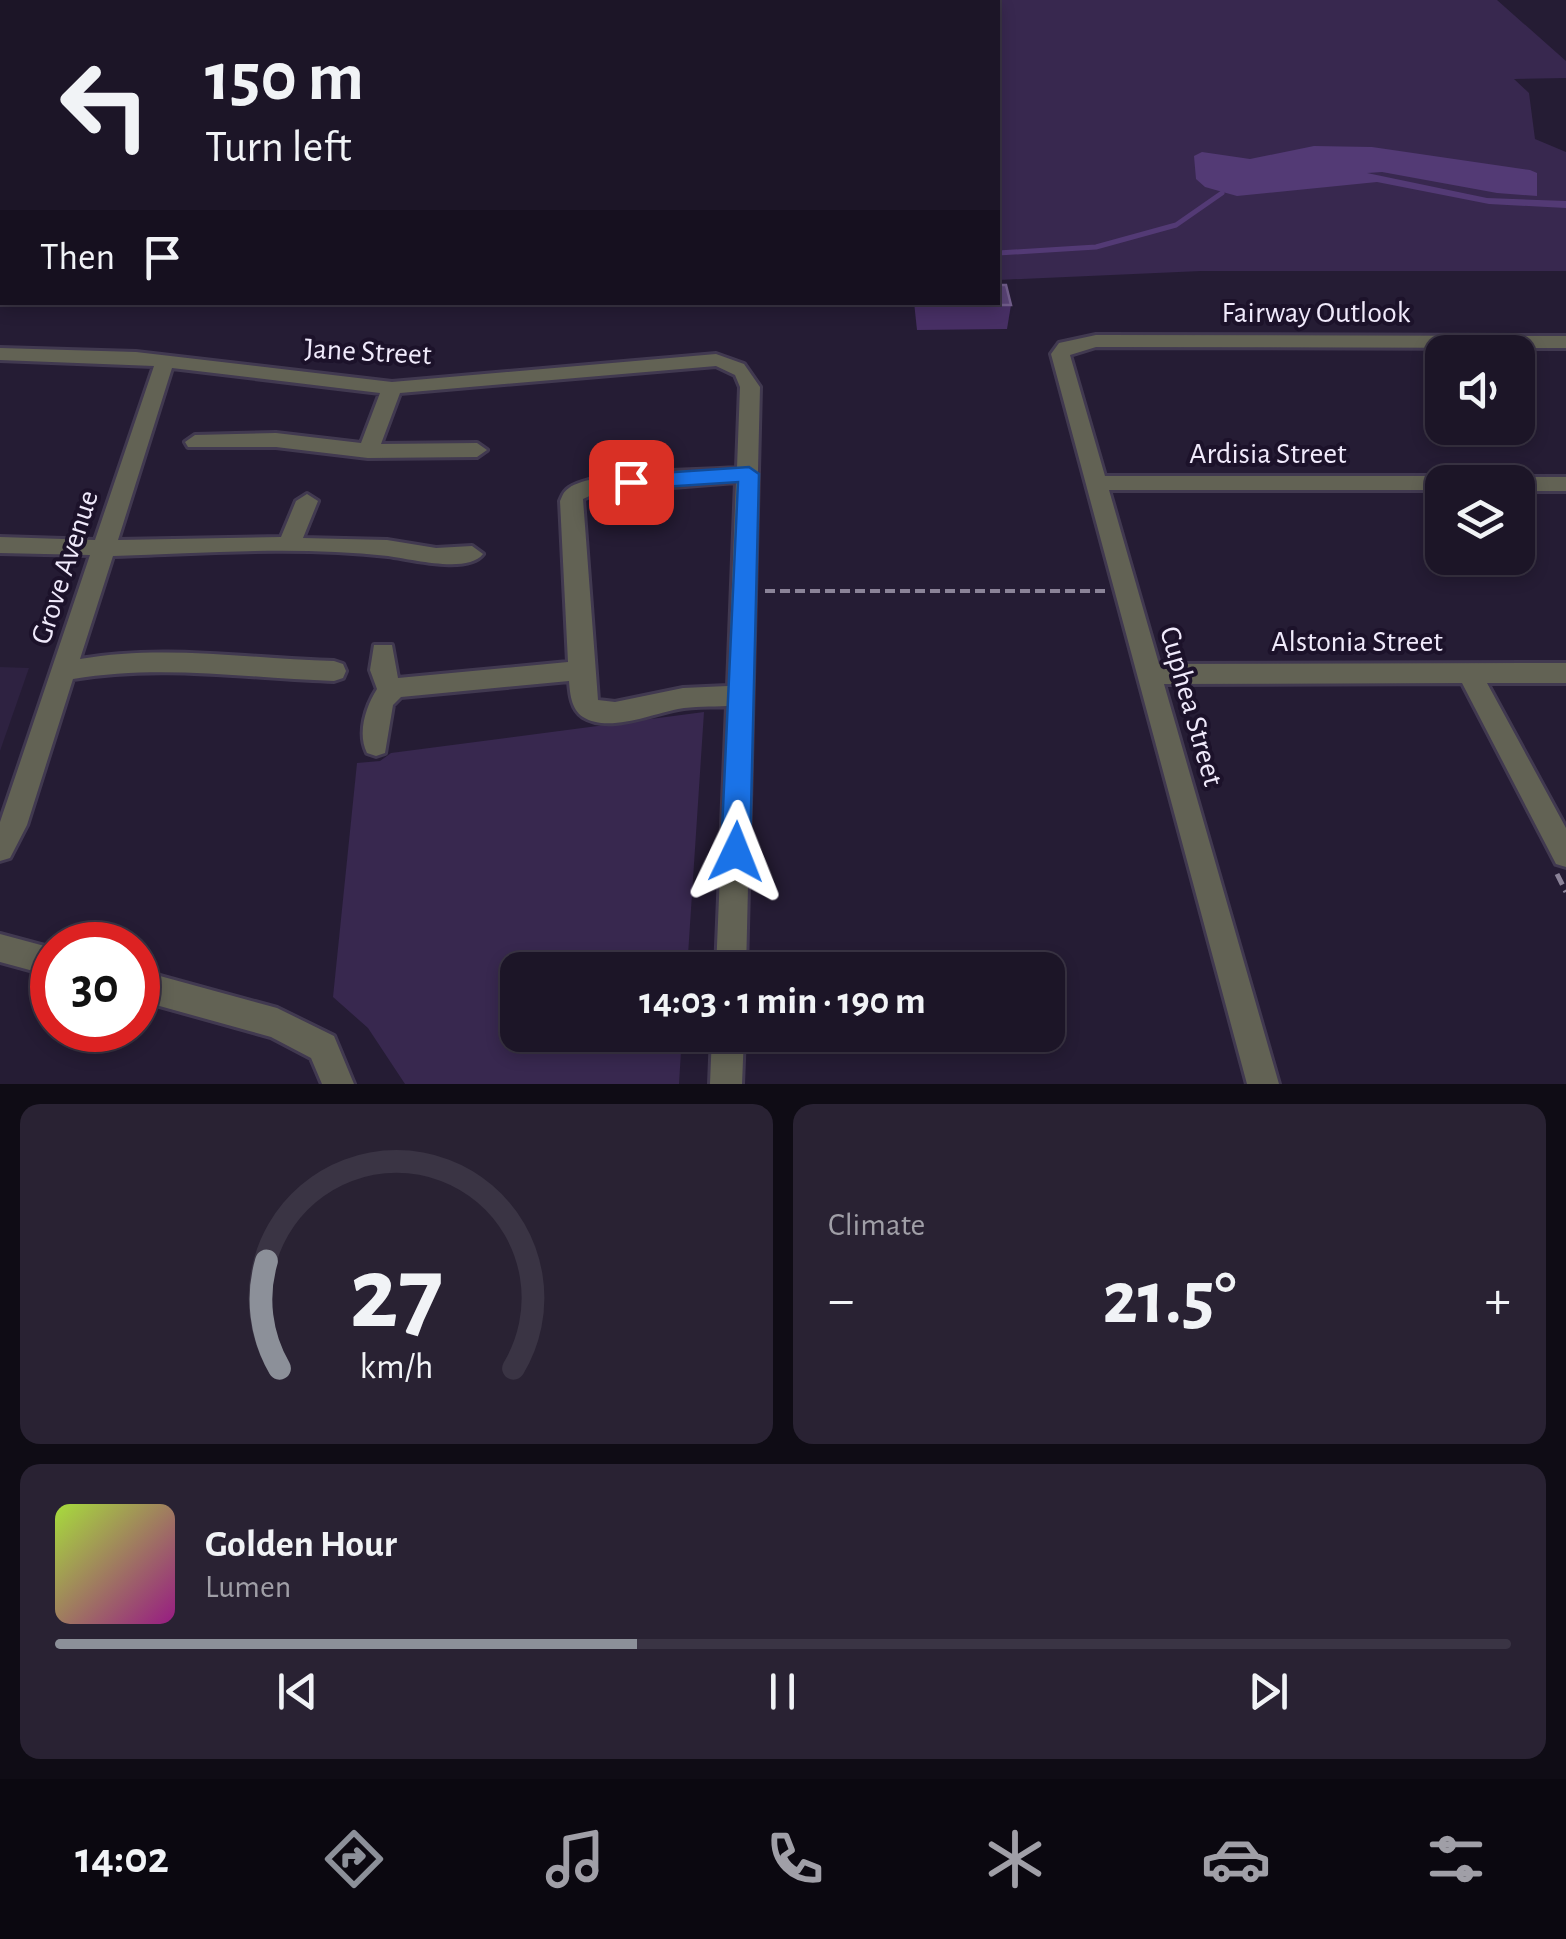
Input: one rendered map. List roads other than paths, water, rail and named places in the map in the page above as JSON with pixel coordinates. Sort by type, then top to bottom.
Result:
[{"type":"street","name":"Fairway Outlook","points":[[1066,347],[1096,341],[1566,342]]},
{"type":"street","name":"Cuphea Street","points":[[1066,347],[1060,354],[1061,367],[1264,1084]]},
{"type":"street","name":"Jane Street","points":[[0,354],[165,361],[392,388],[716,360],[732,363],[748,377],[749,474]]},
{"type":"street","name":"Grove Avenue","points":[[0,849],[13,826],[165,361]]},
{"type":"street","points":[[368,451],[392,388]]},
{"type":"street","points":[[195,442],[276,440],[368,451],[477,450]]},
{"type":"street","points":[[732,952],[742,695],[749,474],[592,486],[574,494],[571,501],[583,698],[590,708],[615,712],[684,698],[742,695]]},
{"type":"street","name":"Ardisia Street","points":[[1094,482],[1425,484]]},
{"type":"street","points":[[1535,484],[1566,484]]},
{"type":"street","points":[[290,545],[307,501]]},
{"type":"street","points":[[0,545],[290,545],[387,548],[436,556],[472,554]]},
{"type":"street","points":[[383,652],[382,670],[391,690]]},
{"type":"street","points":[[64,671],[140,661],[334,671]]},
{"type":"street","points":[[376,744],[378,707],[391,690],[500,675],[581,670]]},
{"type":"street","name":"Alstonia Street","points":[[1149,674],[1566,672]]},
{"type":"street","points":[[1469,673],[1566,855]]},
{"type":"street","points":[[0,948],[30,956]]},
{"type":"street","points":[[160,991],[278,1022],[323,1047],[338,1084]]},
{"type":"street","points":[[726,1084],[727,1052]]},
{"type":"waterway","points":[[1000,253],[1096,247],[1176,225],[1222,193]]}]
